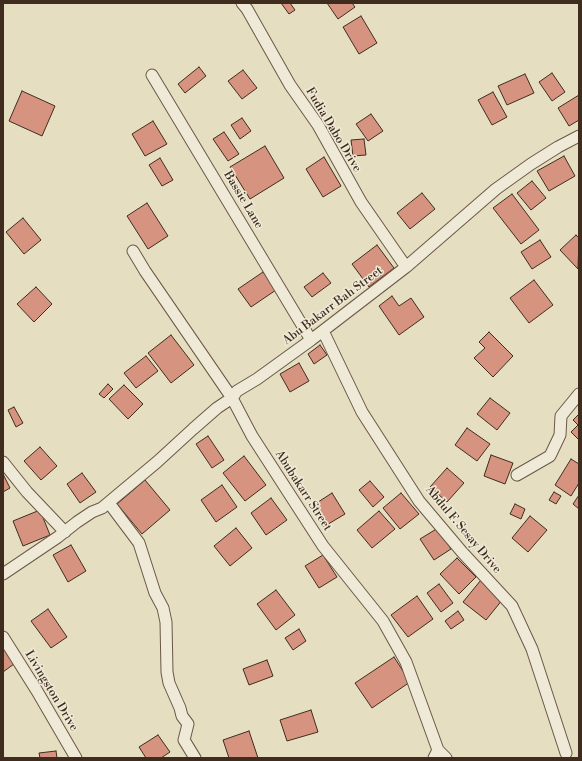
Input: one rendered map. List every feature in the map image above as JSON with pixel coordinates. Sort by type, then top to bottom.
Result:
[{"type":"street","name":"Fudia Dabo Drive","points":[[242,3],[247,9],[290,85],[318,126],[362,202],[406,267]]},
{"type":"street","name":"Bassie Lane","points":[[152,75],[312,340]]},
{"type":"street","name":"Abu Bakarr Bah Street","points":[[3,574],[65,532],[77,522],[109,503],[187,434],[232,398],[237,391],[257,379],[312,340],[406,267],[496,189],[531,164],[579,136]]},
{"type":"street","name":"Abubakarr Street","points":[[132,252],[232,398],[252,436],[323,546],[383,621],[406,662],[440,755]]},
{"type":"street","name":"Abdul F. Sesay Drive","points":[[322,331],[362,412],[419,500],[462,552],[512,606],[532,649],[566,753]]},
{"type":"street","points":[[517,475],[550,456],[560,435],[561,416],[579,394]]},
{"type":"street","points":[[3,462],[27,492],[65,532]]},
{"type":"street","points":[[109,503],[139,543],[155,593],[163,608],[166,622],[167,672],[169,682],[182,716],[188,724],[184,740],[195,758]]},
{"type":"street","name":"Livingston Drive","points":[[3,637],[76,758]]},
{"type":"building","points":[[281,3],[290,3],[295,10],[289,14]]},
{"type":"building","points":[[327,3],[352,3],[355,7],[338,19]]},
{"type":"building","points":[[361,16],[377,43],[359,54],[343,27]]},
{"type":"building","points":[[199,67],[206,76],[185,93],[178,84]]},
{"type":"building","points":[[243,70],[257,88],[242,99],[228,81]]},
{"type":"building","points":[[552,73],[565,92],[552,101],[539,82]]},
{"type":"building","points":[[525,74],[534,93],[507,105],[498,86]]},
{"type":"building","points":[[22,91],[55,106],[42,136],[9,121]]},
{"type":"building","points":[[493,92],[507,117],[492,125],[478,100]]},
{"type":"building","points":[[579,95],[579,120],[569,126],[558,108]]},
{"type":"building","points":[[371,114],[383,131],[368,141],[356,124]]},
{"type":"building","points":[[242,118],[251,131],[240,139],[231,125]]},
{"type":"building","points":[[153,121],[167,144],[145,156],[132,134]]},
{"type":"building","points":[[224,132],[239,154],[228,161],[213,139]]},
{"type":"building","points":[[364,139],[366,155],[353,156],[351,140]]},
{"type":"building","points":[[265,146],[284,178],[250,199],[230,167]]},
{"type":"building","points":[[564,156],[575,176],[549,191],[537,171]]},
{"type":"building","points":[[324,157],[341,186],[323,197],[306,169]]},
{"type":"building","points":[[160,158],[173,180],[162,186],[149,165]]},
{"type":"building","points":[[532,181],[546,198],[531,210],[517,193]]},
{"type":"building","points":[[422,193],[435,209],[410,229],[397,213]]},
{"type":"building","points":[[512,194],[539,230],[521,244],[493,208]]},
{"type":"building","points":[[147,203],[168,236],[148,249],[127,216]]},
{"type":"building","points":[[23,218],[41,240],[24,254],[6,232]]},
{"type":"building","points":[[576,235],[579,238],[578,269],[560,250]]},
{"type":"building","points":[[540,240],[551,257],[532,269],[521,252]]},
{"type":"building","points":[[377,245],[394,268],[369,287],[352,264]]},
{"type":"building","points":[[263,272],[276,290],[251,307],[238,289]]},
{"type":"building","points":[[323,273],[331,283],[312,297],[304,287]]},
{"type":"building","points":[[534,280],[553,305],[529,323],[510,298]]},
{"type":"building","points":[[36,287],[52,304],[34,322],[17,304]]},
{"type":"building","points":[[392,296],[399,306],[411,298],[424,317],[399,335],[379,306]]},
{"type":"building","points":[[489,332],[513,356],[493,377],[474,358],[485,348],[479,342]]},
{"type":"building","points":[[171,335],[194,365],[171,383],[148,353]]},
{"type":"building","points":[[320,345],[327,355],[314,364],[308,354]]},
{"type":"building","points":[[146,356],[158,371],[136,388],[124,373]]},
{"type":"building","points":[[299,363],[309,381],[290,392],[280,374]]},
{"type":"building","points":[[108,384],[113,389],[104,398],[99,394]]},
{"type":"building","points":[[124,385],[143,404],[128,419],[109,399]]},
{"type":"building","points":[[490,398],[510,413],[497,430],[477,414]]},
{"type":"building","points":[[14,407],[23,423],[16,427],[8,410]]},
{"type":"building","points":[[579,414],[579,440],[571,432],[578,425],[573,420]]},
{"type":"building","points":[[467,428],[490,444],[477,461],[455,445]]},
{"type":"building","points":[[208,436],[224,460],[212,468],[196,444]]},
{"type":"building","points":[[40,447],[57,466],[41,480],[24,461]]},
{"type":"building","points":[[491,455],[513,463],[505,484],[484,476]]},
{"type":"building","points":[[244,456],[266,485],[245,501],[223,473]]},
{"type":"building","points":[[571,459],[579,464],[579,483],[571,496],[555,485]]},
{"type":"building","points":[[447,468],[464,483],[447,502],[430,487]]},
{"type":"building","points":[[82,473],[96,492],[80,503],[67,484]]},
{"type":"building","points":[[3,474],[10,488],[3,492]]},
{"type":"building","points":[[145,480],[170,510],[142,534],[117,504]]},
{"type":"building","points":[[370,481],[384,497],[373,507],[359,490]]},
{"type":"building","points":[[222,485],[237,507],[216,522],[201,500]]},
{"type":"building","points":[[554,492],[561,496],[556,504],[549,500]]},
{"type":"building","points":[[332,493],[345,514],[325,526],[312,506]]},
{"type":"building","points":[[401,493],[419,514],[400,529],[383,508]]},
{"type":"building","points":[[579,495],[579,509],[573,504]]},
{"type":"building","points":[[271,498],[287,520],[266,535],[251,513]]},
{"type":"building","points":[[515,504],[525,509],[521,519],[510,514]]},
{"type":"building","points":[[40,510],[50,535],[23,546],[13,521]]},
{"type":"building","points":[[379,511],[395,529],[372,548],[357,530]]},
{"type":"building","points":[[530,516],[547,530],[528,552],[512,538]]},
{"type":"building","points":[[236,528],[252,548],[230,566],[214,546]]},
{"type":"building","points":[[438,528],[451,549],[434,560],[420,539]]},
{"type":"building","points":[[71,545],[86,571],[68,582],[53,555]]},
{"type":"building","points":[[323,555],[337,577],[319,588],[305,566]]},
{"type":"building","points":[[457,558],[476,577],[459,594],[440,574]]},
{"type":"building","points":[[481,580],[503,599],[486,620],[463,602]]},
{"type":"building","points":[[439,584],[453,603],[441,612],[427,593]]},
{"type":"building","points":[[276,590],[295,615],[276,630],[257,604]]},
{"type":"building","points":[[417,596],[433,619],[408,637],[391,615]]},
{"type":"building","points":[[48,609],[67,637],[51,648],[31,621]]},
{"type":"building","points":[[458,611],[464,620],[451,629],[445,621]]},
{"type":"building","points":[[299,629],[306,641],[293,650],[285,638]]},
{"type":"building","points":[[4,649],[14,664],[3,672],[3,650]]},
{"type":"building","points":[[394,657],[410,682],[372,708],[355,683]]},
{"type":"building","points":[[267,660],[273,676],[249,685],[243,669]]},
{"type":"building","points":[[311,710],[318,732],[287,741],[280,720]]},
{"type":"building","points":[[249,731],[258,758],[229,758],[223,740]]},
{"type":"building","points":[[158,735],[170,752],[161,758],[146,758],[139,747]]},
{"type":"building","points":[[56,751],[57,758],[40,758],[39,753]]}]
